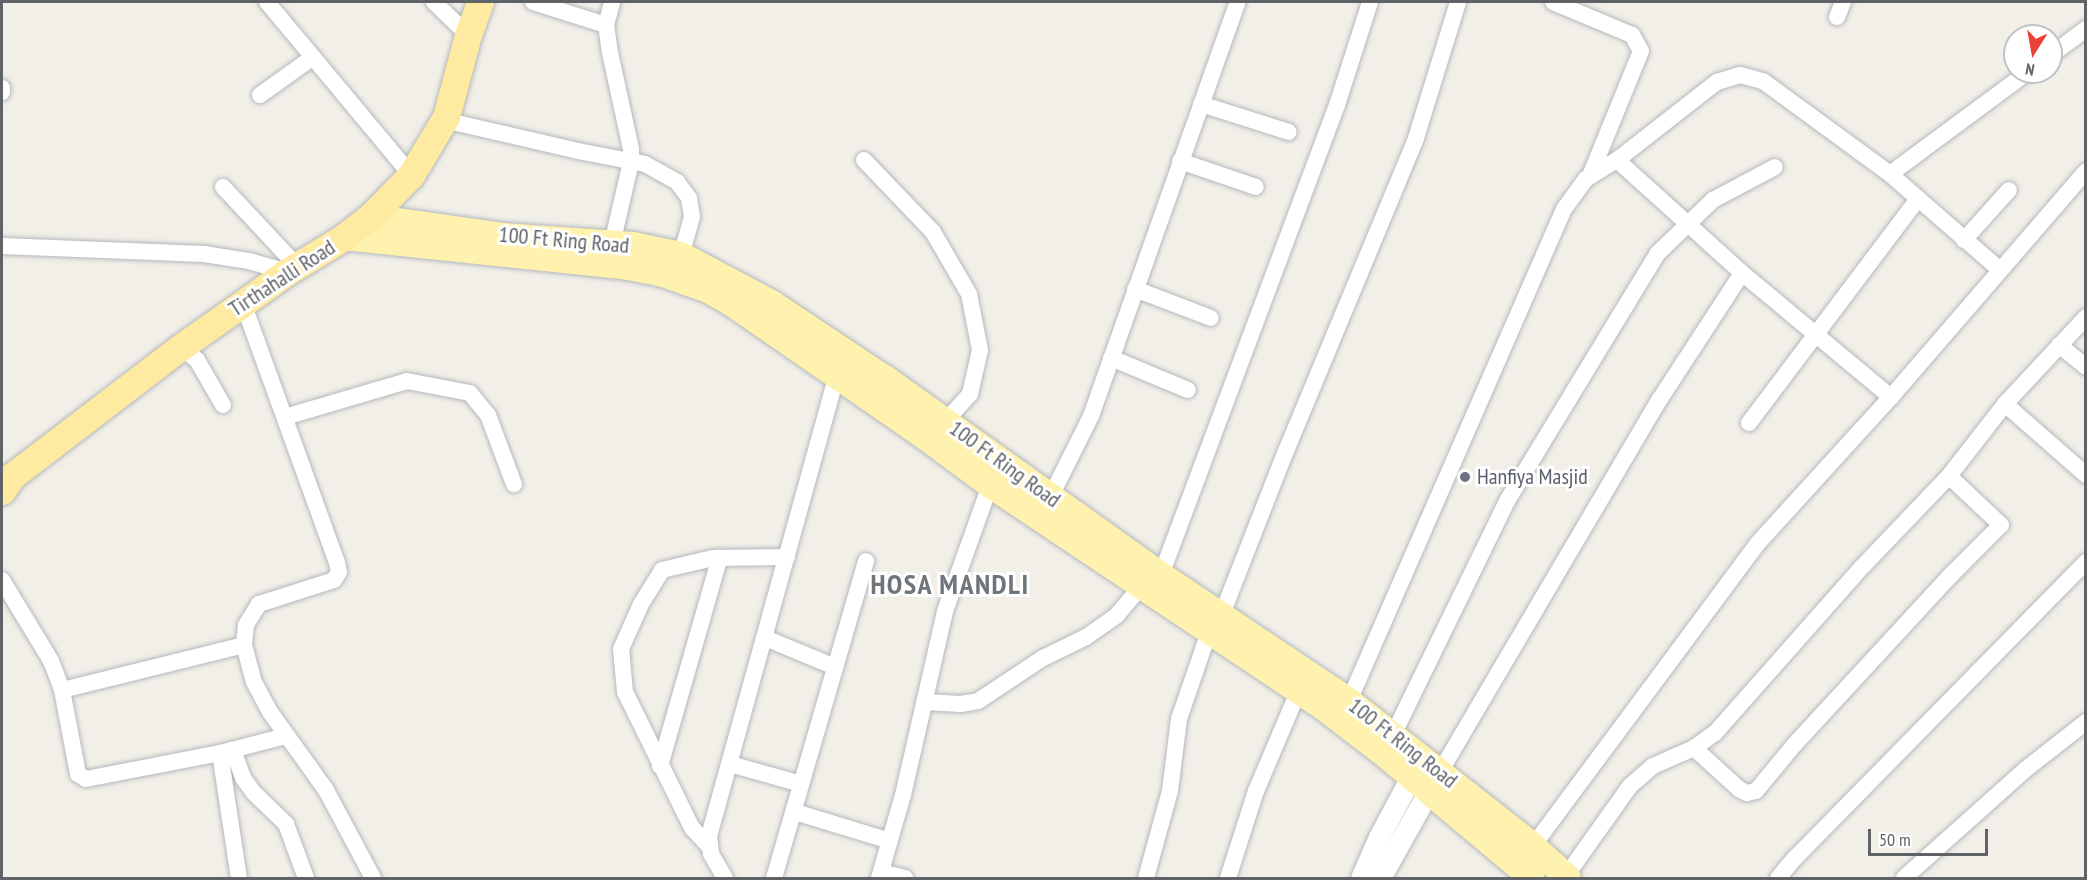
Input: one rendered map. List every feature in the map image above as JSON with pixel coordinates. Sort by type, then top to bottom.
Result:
[{"type":"highway","name":"Tirthahalli Road","points":[[5,482],[181,346],[292,269],[344,237],[370,217],[411,175],[444,120],[468,35],[480,2]]},
{"type":"main road","name":"100 Ft Ring Road","points":[[370,217],[503,236],[612,244],[681,255],[772,304],[946,421],[1051,496],[1151,580]]},
{"type":"main road","name":"100 Ft Ring Road","points":[[344,237],[660,273],[706,289],[731,303],[837,376],[990,485],[1151,580],[1216,623],[1349,700],[1393,735],[1425,774],[1532,879]]},
{"type":"main road","name":"100 Ft Ring Road","points":[[1216,623],[1298,692],[1533,846],[1567,877]]},
{"type":"street","points":[[267,2],[411,175]]},
{"type":"street","points":[[434,2],[468,35]]},
{"type":"street","points":[[533,2],[606,25]]},
{"type":"street","points":[[612,2],[606,25],[609,53],[631,149],[631,162],[612,244]]},
{"type":"street","points":[[1051,496],[1091,416],[1238,2]]},
{"type":"street","points":[[924,702],[961,704],[978,701],[1043,658],[1086,637],[1117,615],[1151,580],[1337,105],[1370,2]]},
{"type":"street","points":[[1146,879],[1170,791],[1179,719],[1286,451],[1416,138],[1458,2]]},
{"type":"street","points":[[1349,700],[1564,209],[1590,176],[1641,51],[1632,35],[1553,2]]},
{"type":"street","points":[[2063,46],[2085,29]]},
{"type":"street","points":[[260,95],[313,57]]},
{"type":"street","points":[[1590,176],[1617,160],[1717,82],[1740,75],[1763,81],[1890,174],[2000,270]]},
{"type":"street","points":[[1890,174],[2012,84]]},
{"type":"street","points":[[1201,104],[1289,132]]},
{"type":"street","points":[[444,120],[645,164],[677,182],[689,198],[692,217],[681,255]]},
{"type":"street","points":[[864,160],[933,232],[969,294],[980,350],[970,394],[946,421]]},
{"type":"street","points":[[1180,160],[1256,187]]},
{"type":"street","points":[[1617,160],[1742,273],[1892,397]]},
{"type":"street","points":[[1393,735],[1507,501],[1657,254],[1713,200],[1775,167]]},
{"type":"street","points":[[1533,846],[1741,564],[1892,397],[2085,171]]},
{"type":"street","points":[[223,187],[292,269]]},
{"type":"street","points":[[1964,240],[2009,190]]},
{"type":"street","points":[[1749,423],[1918,199]]},
{"type":"street","points":[[2,246],[204,254],[292,269]]},
{"type":"street","points":[[1361,879],[1660,399],[1742,273]]},
{"type":"street","points":[[1135,289],[1211,318]]},
{"type":"street","points":[[243,303],[339,572],[334,580],[259,604],[246,624],[244,645],[254,682],[286,736],[326,790],[373,879]]},
{"type":"street","points":[[1567,877],[1630,786],[1653,766],[1694,748],[1715,733],[1863,566],[1949,476],[2005,404],[2085,317]]},
{"type":"street","points":[[2059,345],[2085,367]]},
{"type":"street","points":[[181,346],[197,360],[223,405]]},
{"type":"street","points":[[1111,358],[1188,390]]},
{"type":"street","points":[[708,845],[837,376]]},
{"type":"street","points":[[285,417],[407,381],[470,393],[488,415],[514,484]]},
{"type":"street","points":[[2005,404],[2085,475]]},
{"type":"street","points":[[1694,748],[1738,789],[1747,793],[1756,791],[1802,736],[1952,574],[2001,525],[1949,476]]},
{"type":"street","points":[[905,879],[880,875],[945,611],[990,485]]},
{"type":"street","points":[[725,879],[708,845],[692,828],[626,692],[621,649],[641,604],[662,570],[720,557],[787,557]]},
{"type":"street","points":[[660,766],[720,557]]},
{"type":"street","points":[[774,879],[866,561]]},
{"type":"street","points":[[1778,879],[1803,849],[2085,562]]},
{"type":"street","points":[[2,580],[40,639],[62,690],[75,767],[78,774],[86,779],[226,751],[286,736]]},
{"type":"street","points":[[765,638],[835,668]]},
{"type":"street","points":[[62,690],[244,645]]},
{"type":"street","points":[[1228,879],[1256,791],[1298,692]]},
{"type":"street","points":[[1904,879],[2026,769],[2085,722]]},
{"type":"street","points":[[226,751],[239,879]]},
{"type":"street","points":[[226,751],[254,793],[286,824],[306,879]]},
{"type":"street","points":[[730,764],[801,784]]},
{"type":"street","points":[[1380,879],[1425,774]]},
{"type":"street","points":[[795,812],[890,841]]},
{"type":"place","name":"Hanfiya Masjid","points":[[1465,477]]},
{"type":"district","name":"HOSA MANDLI","points":[[950,584]]}]
